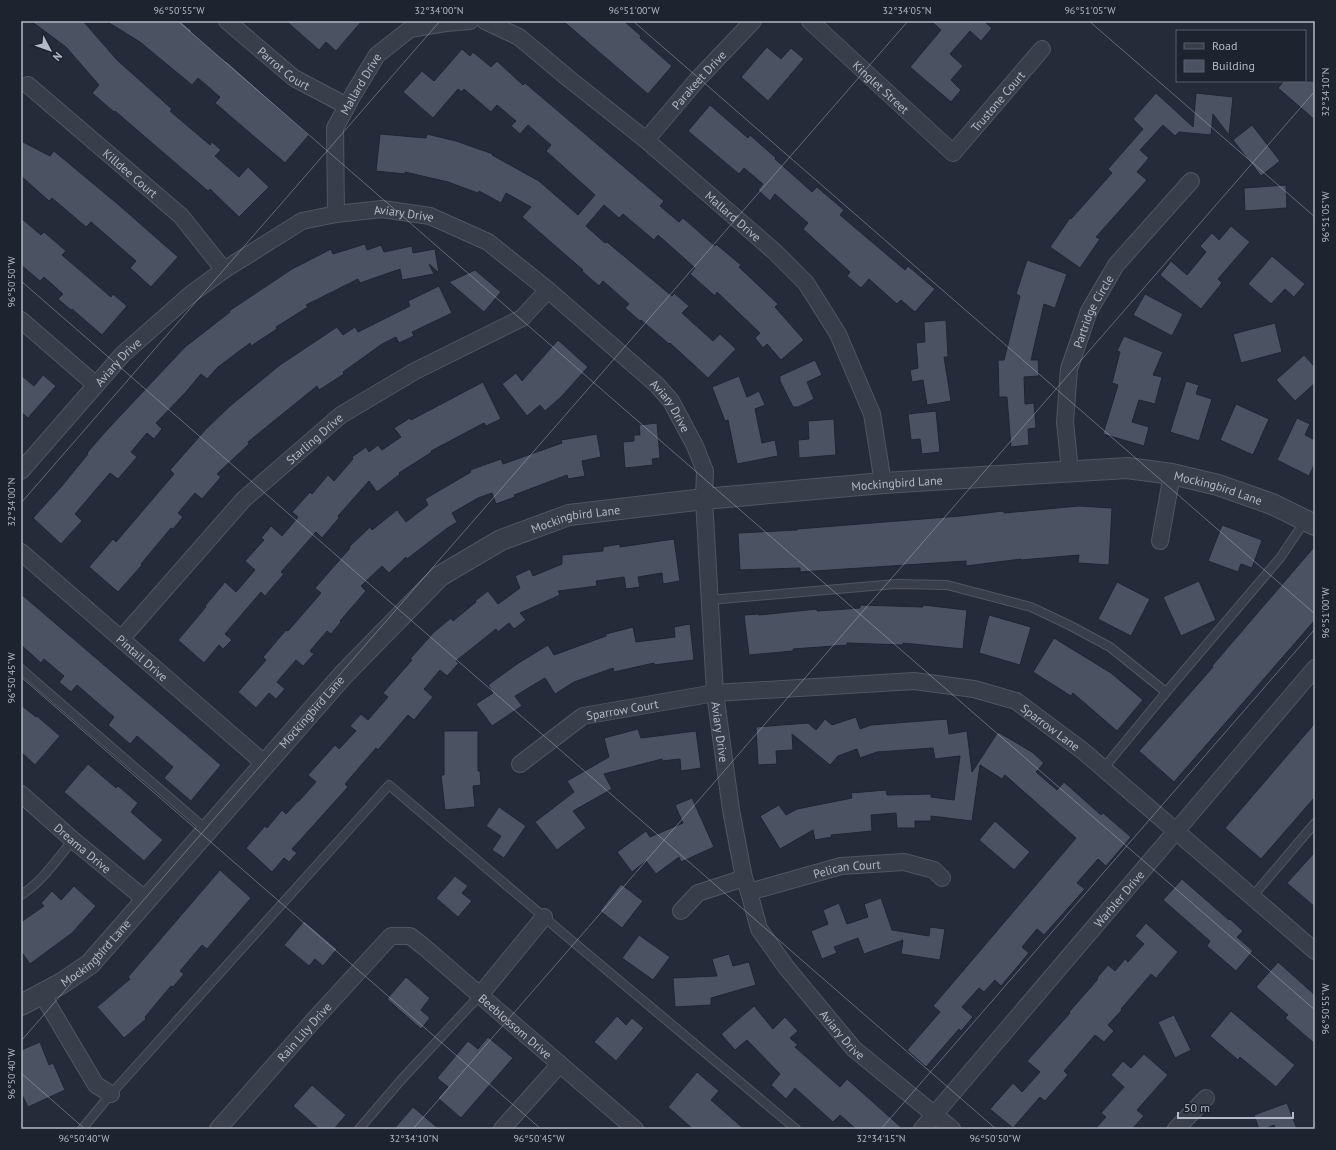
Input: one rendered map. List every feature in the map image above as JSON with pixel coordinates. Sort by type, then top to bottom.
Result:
[{"type":"street","name":"Parrot Court","points":[[227,21],[294,78],[346,106]]},
{"type":"street","name":"Mallard Drive","points":[[336,214],[335,128],[346,106],[377,55],[410,29],[445,22],[470,21]]},
{"type":"street","name":"Mallard Drive","points":[[485,21],[519,36],[568,78],[646,140],[775,252],[806,283],[838,334],[872,414],[883,483]]},
{"type":"street","name":"Parakeet Drive","points":[[646,140],[697,80],[753,21]]},
{"type":"street","name":"Kinglet Street","points":[[810,21],[953,153]]},
{"type":"street","name":"Trustone Court","points":[[953,153],[1042,49]]},
{"type":"street","name":"Killdee Court","points":[[28,85],[181,216],[224,270]]},
{"type":"street","name":"Partridge Circle","points":[[1070,471],[1065,422],[1068,369],[1089,311],[1116,265],[1191,181]]},
{"type":"street","name":"Aviary Drive","points":[[21,471],[123,354],[191,294],[224,270],[302,221],[336,214],[382,209],[430,216],[488,242],[548,290],[657,385],[671,401],[695,446],[705,470],[704,499],[715,693],[731,810],[746,885],[759,929],[786,967],[854,1050],[952,1129]]},
{"type":"street","name":"Starling Drive","points":[[121,639],[244,499],[341,415],[415,371],[522,318],[548,290]]},
{"type":"street","points":[[21,320],[96,385]]},
{"type":"street","name":"Mockingbird Lane","points":[[21,1006],[62,983],[90,964],[344,674],[440,576],[501,540],[569,515],[704,499],[883,483],[1127,468],[1172,474],[1218,485],[1272,504],[1310,523]]},
{"type":"street","points":[[1160,541],[1172,474]]},
{"type":"street","name":"Pintail Drive","points":[[21,552],[265,764]]},
{"type":"street","name":"Warbler Drive","points":[[922,1129],[1315,668]]},
{"type":"street","name":"Sparrow Lane","points":[[715,693],[914,681],[974,689],[1016,701],[1083,751],[1315,951]]},
{"type":"street","name":"Sparrow Court","points":[[520,764],[583,716],[715,693]]},
{"type":"street","name":"Dreama Drive","points":[[21,794],[73,840],[146,900]]},
{"type":"street","name":"Pelican Court","points":[[681,911],[698,893],[841,866],[904,862],[934,870],[942,878]]},
{"type":"street","points":[[480,995],[544,917]]},
{"type":"street","name":"Beeblossom Drive","points":[[391,936],[410,936],[423,946],[635,1129]]},
{"type":"street","name":"Rain Lily Drive","points":[[218,1129],[313,1021],[391,936]]},
{"type":"street","points":[[42,994],[96,1085],[111,1094]]},
{"type":"street","points":[[502,1129],[560,1064]]},
{"type":"street","points":[[1176,1129],[1206,1098]]},
{"type":"lane","points":[[1103,769],[1166,692],[1310,523]]},
{"type":"lane","points":[[710,600],[896,584],[947,585],[1031,607],[1063,622],[1110,647],[1166,692]]},
{"type":"lane","points":[[21,669],[208,830]]},
{"type":"lane","points":[[82,1129],[111,1094],[389,784],[544,917],[796,1129]]},
{"type":"lane","points":[[1252,897],[1315,823]]},
{"type":"lane","points":[[21,895],[28,891],[73,840]]},
{"type":"lane","points":[[359,1129],[402,1079],[480,995]]},
{"type":"building","points":[[31,21],[83,21],[117,60],[172,109],[170,111],[210,145],[212,142],[221,150],[215,156],[239,177],[248,167],[269,187],[239,217],[210,189],[208,191],[92,93],[99,85],[66,47]]},
{"type":"building","points":[[106,21],[180,21],[309,135],[285,163],[215,103],[220,97],[198,78],[192,85],[140,42]]},
{"type":"building","points":[[286,21],[362,21],[336,51],[326,42],[319,50]]},
{"type":"building","points":[[563,21],[624,21],[641,36],[640,38],[672,66],[648,94]]},
{"type":"building","points":[[931,21],[984,21],[992,28],[981,41],[970,31],[950,54],[963,66],[951,80],[961,90],[951,102],[910,67],[941,30]]},
{"type":"building","points":[[767,47],[781,59],[791,48],[804,59],[768,101],[741,77]]},
{"type":"building","points":[[462,49],[470,56],[473,52],[491,67],[497,61],[523,85],[525,83],[664,201],[660,206],[679,222],[683,218],[715,246],[716,244],[741,265],[739,267],[778,304],[775,307],[804,340],[781,360],[767,344],[763,348],[755,338],[760,333],[717,292],[715,296],[690,274],[695,268],[658,235],[654,240],[623,214],[619,218],[604,205],[586,226],[672,296],[674,293],[689,306],[682,313],[713,341],[720,334],[736,349],[708,378],[670,343],[669,344],[625,308],[629,304],[603,281],[599,286],[582,271],[583,270],[522,217],[531,207],[506,193],[501,203],[479,191],[478,193],[448,182],[405,172],[405,174],[376,171],[380,134],[426,138],[427,134],[456,141],[493,154],[492,155],[539,181],[578,215],[595,195],[546,151],[551,145],[528,125],[520,134],[511,126],[516,121],[497,105],[491,112],[464,89],[462,92],[458,89],[433,118],[403,92],[422,71],[434,81]]},
{"type":"building","points":[[1315,81],[1315,120],[1278,88],[1283,82]]},
{"type":"building","points":[[1156,93],[1193,127],[1196,93],[1233,97],[1229,135],[1213,114],[1211,135],[1179,132],[1175,136],[1163,125],[1140,150],[1149,158],[1137,172],[1147,180],[1096,237],[1100,239],[1080,268],[1050,247],[1070,218],[1071,219],[1112,173],[1108,169],[1143,129],[1133,119]]},
{"type":"building","points":[[710,105],[748,138],[750,135],[812,192],[817,187],[844,210],[840,215],[905,270],[908,266],[935,289],[915,312],[901,300],[897,304],[869,279],[861,288],[847,276],[850,272],[803,229],[808,223],[775,194],[770,201],[758,190],[763,184],[744,168],[739,174],[688,131]]},
{"type":"building","points":[[1252,125],[1280,161],[1261,176],[1233,140]]},
{"type":"building","points":[[21,141],[50,156],[54,151],[178,257],[151,287],[130,268],[136,261],[91,222],[86,227],[52,198],[49,201],[21,176]]},
{"type":"building","points":[[1286,185],[1287,208],[1245,211],[1244,188]]},
{"type":"building","points":[[21,218],[41,235],[44,232],[66,251],[62,255],[111,297],[113,294],[127,306],[102,335],[58,299],[63,294],[44,277],[40,281],[21,265]]},
{"type":"building","points":[[1231,226],[1250,242],[1218,279],[1222,283],[1201,309],[1160,275],[1171,261],[1187,275],[1206,252],[1200,246],[1212,233],[1219,240]]},
{"type":"building","points":[[365,244],[367,250],[381,245],[384,252],[412,246],[413,253],[435,249],[439,273],[429,264],[434,274],[402,280],[400,269],[360,283],[358,279],[306,305],[308,307],[276,327],[277,329],[251,346],[250,343],[218,367],[207,379],[201,374],[156,423],[162,429],[154,439],[147,433],[131,452],[137,457],[118,479],[110,473],[75,514],[82,521],[61,544],[33,518],[61,487],[106,431],[185,347],[230,312],[229,311],[292,269],[331,249],[333,254]]},
{"type":"building","points":[[1272,256],[1305,284],[1294,297],[1285,289],[1271,304],[1248,284]]},
{"type":"building","points":[[1027,260],[1067,274],[1055,308],[1044,304],[1031,360],[1038,360],[1039,376],[1024,377],[1025,404],[1034,403],[1036,428],[1028,429],[1029,445],[1011,447],[1007,397],[999,397],[998,360],[1004,360],[1020,296],[1016,294]]},
{"type":"building","points":[[475,270],[501,292],[484,312],[449,282]]},
{"type":"building","points":[[439,286],[452,313],[412,332],[414,336],[399,343],[396,337],[382,344],[343,372],[344,374],[319,390],[317,386],[248,442],[249,444],[217,474],[221,477],[202,499],[195,493],[178,513],[183,517],[173,529],[171,528],[141,564],[142,565],[118,592],[89,567],[113,539],[116,542],[174,474],[170,470],[206,429],[230,406],[280,365],[337,327],[343,335],[355,327],[358,332],[410,306],[408,301]]},
{"type":"building","points":[[1145,294],[1183,314],[1172,336],[1133,315]]},
{"type":"building","points":[[946,320],[948,357],[944,357],[951,401],[927,405],[923,380],[912,382],[910,370],[918,368],[916,343],[925,342],[924,322]]},
{"type":"building","points":[[1275,323],[1282,352],[1241,363],[1233,334]]},
{"type":"building","points":[[1124,336],[1163,352],[1153,375],[1162,377],[1155,404],[1139,400],[1132,422],[1149,427],[1144,446],[1103,434],[1118,385],[1112,383],[1120,352],[1117,351]]},
{"type":"building","points":[[558,340],[588,367],[561,397],[545,411],[540,405],[527,416],[502,384],[516,373],[522,381]]},
{"type":"building","points":[[1304,355],[1315,367],[1315,383],[1295,401],[1276,380]]},
{"type":"building","points":[[815,360],[822,375],[807,382],[814,399],[798,407],[793,407],[780,381],[780,376]]},
{"type":"building","points":[[21,375],[34,386],[43,375],[56,386],[28,418],[21,412]]},
{"type":"building","points":[[739,376],[747,397],[759,391],[765,405],[755,409],[762,443],[775,440],[778,456],[737,464],[728,420],[725,421],[712,387]]},
{"type":"building","points":[[1186,381],[1199,385],[1196,394],[1212,399],[1199,441],[1170,432]]},
{"type":"building","points":[[483,382],[501,419],[486,426],[484,423],[431,451],[432,452],[399,473],[400,474],[377,492],[369,481],[338,516],[339,518],[322,538],[316,532],[281,572],[284,574],[265,596],[261,592],[225,634],[232,640],[223,649],[219,645],[204,663],[178,640],[225,582],[236,592],[255,570],[245,561],[264,540],[261,538],[271,526],[282,536],[298,517],[292,512],[310,492],[312,494],[328,475],[334,481],[353,459],[352,457],[366,447],[369,452],[378,445],[382,450],[401,437],[394,428],[410,418],[411,420]]},
{"type":"building","points":[[1236,404],[1269,419],[1253,455],[1220,440]]},
{"type":"building","points":[[936,411],[940,452],[922,454],[920,439],[911,440],[908,414]]},
{"type":"building","points":[[1297,418],[1310,424],[1305,435],[1315,440],[1315,463],[1309,476],[1277,460]]},
{"type":"building","points":[[834,419],[836,455],[799,458],[798,440],[809,439],[808,421]]},
{"type":"building","points":[[657,423],[660,458],[652,459],[653,465],[625,468],[623,442],[634,441],[634,435],[640,435],[639,425]]},
{"type":"building","points":[[597,434],[601,457],[582,461],[585,476],[568,479],[567,475],[514,495],[515,497],[496,504],[492,493],[478,498],[452,513],[457,522],[407,559],[406,557],[389,573],[382,566],[361,586],[366,591],[340,621],[341,622],[331,634],[327,631],[310,651],[314,654],[303,666],[296,660],[277,682],[285,689],[276,699],[269,693],[256,708],[238,692],[266,660],[263,657],[321,593],[315,588],[350,548],[349,547],[370,527],[372,530],[397,510],[406,522],[428,505],[425,499],[471,472],[470,470],[501,459],[503,464],[562,443],[561,440]]},
{"type":"building","points":[[1079,506],[1112,508],[1109,565],[1078,563],[1079,555],[1021,559],[966,566],[966,561],[800,572],[800,568],[740,570],[738,533],[797,530],[1004,511],[1004,513]]},
{"type":"building","points":[[1222,525],[1262,540],[1252,568],[1241,564],[1238,572],[1208,561]]},
{"type":"building","points":[[674,539],[680,581],[663,584],[662,573],[638,577],[640,587],[626,589],[624,577],[596,581],[597,586],[558,591],[560,595],[520,613],[526,620],[514,629],[509,623],[498,632],[496,629],[456,661],[459,663],[447,676],[440,670],[424,689],[433,697],[414,720],[408,715],[378,750],[376,748],[345,784],[348,787],[292,849],[297,853],[289,862],[284,858],[272,872],[246,848],[265,826],[267,828],[282,810],[286,814],[316,782],[308,775],[335,745],[339,749],[356,731],[350,726],[361,714],[368,720],[388,697],[383,693],[434,632],[451,618],[453,621],[488,591],[498,604],[520,588],[515,576],[530,569],[533,576],[562,564],[562,555],[603,551],[603,547],[620,544],[620,547]]},
{"type":"building","points":[[1315,546],[1315,620],[1174,782],[1139,751],[1213,667],[1212,666]]},
{"type":"building","points":[[1199,581],[1216,620],[1181,636],[1163,597]]},
{"type":"building","points":[[1117,582],[1150,599],[1131,636],[1098,619]]},
{"type":"building","points":[[21,594],[221,765],[191,801],[164,778],[173,767],[137,736],[130,744],[108,725],[114,717],[77,685],[71,692],[59,682],[64,676],[44,659],[41,663],[21,645]]},
{"type":"building","points":[[860,605],[923,607],[923,605],[967,610],[963,649],[903,643],[903,645],[847,643],[847,645],[793,649],[793,651],[749,655],[744,615],[759,615],[817,609],[817,611],[860,608]]},
{"type":"building","points":[[989,615],[1031,627],[1020,665],[979,653]]},
{"type":"building","points":[[690,624],[694,660],[654,665],[654,663],[614,672],[613,668],[574,682],[555,694],[545,678],[515,696],[522,706],[492,726],[476,704],[493,693],[488,685],[517,664],[548,645],[554,655],[606,636],[606,634],[633,627],[636,642],[675,637],[674,627]]},
{"type":"building","points":[[1054,638],[1111,673],[1143,700],[1117,731],[1073,693],[1071,696],[1033,672]]},
{"type":"building","points":[[21,705],[36,717],[37,716],[60,736],[35,765],[21,752]]},
{"type":"building","points":[[856,717],[860,729],[871,725],[947,719],[949,734],[967,731],[972,772],[998,732],[1032,752],[1044,763],[1036,772],[1057,790],[1064,782],[1101,815],[1103,813],[1131,837],[1106,866],[1098,859],[1077,883],[1085,889],[1044,935],[1037,929],[1022,947],[1029,953],[1001,986],[995,980],[984,992],[979,988],[962,1007],[973,1017],[961,1031],[959,1029],[926,1067],[907,1050],[940,1012],[933,1006],[1076,838],[1005,775],[1002,779],[980,765],[972,821],[931,816],[931,821],[915,821],[915,828],[897,828],[896,813],[871,815],[872,831],[831,835],[832,837],[815,840],[813,830],[780,849],[760,816],[779,805],[786,815],[797,809],[852,798],[851,793],[886,790],[887,795],[931,794],[931,797],[954,800],[960,756],[935,759],[933,748],[877,752],[860,758],[857,749],[838,756],[830,765],[792,734],[793,750],[776,751],[777,764],[758,765],[756,727],[808,723],[816,730],[825,719],[832,725]]},
{"type":"building","points":[[1315,723],[1315,797],[1261,859],[1225,828]]},
{"type":"building","points":[[638,729],[641,738],[696,731],[701,768],[681,771],[680,759],[662,761],[662,759],[604,774],[612,789],[573,811],[586,828],[557,850],[535,822],[574,792],[567,781],[609,757],[604,738]]},
{"type":"building","points":[[444,731],[478,731],[478,771],[480,771],[481,785],[473,786],[475,807],[445,810],[441,775],[444,775]]},
{"type":"building","points":[[88,764],[116,788],[118,786],[138,803],[131,812],[163,840],[144,861],[64,792]]},
{"type":"building","points":[[692,798],[714,847],[681,862],[679,857],[656,874],[646,861],[632,872],[617,852],[646,831],[650,837],[683,823],[675,805]]},
{"type":"building","points":[[499,807],[526,826],[504,858],[492,850],[501,836],[486,826]]},
{"type":"building","points":[[995,821],[1030,852],[1014,870],[979,840]]},
{"type":"building","points":[[1315,852],[1315,907],[1287,883]]},
{"type":"building","points":[[220,870],[251,898],[207,949],[202,945],[180,971],[184,974],[173,987],[171,986],[145,1017],[146,1019],[124,1038],[97,1007],[130,979],[128,977]]},
{"type":"building","points":[[455,876],[468,886],[462,893],[472,901],[458,917],[436,898]]},
{"type":"building","points":[[1182,879],[1243,931],[1237,937],[1253,951],[1236,971],[1207,946],[1210,941],[1163,900]]},
{"type":"building","points":[[621,884],[643,901],[622,928],[600,911]]},
{"type":"building","points":[[74,886],[96,906],[72,933],[30,964],[21,951],[21,922],[44,906],[41,903],[52,891],[61,900]]},
{"type":"building","points":[[881,898],[892,930],[929,936],[930,927],[945,929],[940,960],[901,954],[903,940],[864,954],[858,938],[834,947],[837,953],[822,959],[811,931],[828,924],[823,910],[839,903],[847,924],[868,917],[864,904]]},
{"type":"building","points":[[304,921],[337,949],[323,966],[315,959],[309,966],[284,945]]},
{"type":"building","points":[[1146,923],[1178,952],[1156,978],[1151,974],[1121,1009],[1122,1010],[1108,1025],[1114,1031],[1104,1042],[1095,1035],[1064,1071],[1068,1075],[1045,1101],[1040,1097],[1013,1128],[990,1109],[1013,1083],[1022,1092],[1040,1072],[1027,1061],[1070,1013],[1069,1012],[1098,979],[1097,978],[1108,965],[1115,971],[1125,959],[1128,962],[1144,944],[1135,936]]},
{"type":"building","points":[[639,935],[670,957],[653,980],[622,958]]},
{"type":"building","points":[[729,954],[733,966],[749,962],[756,985],[711,998],[711,1005],[675,1007],[673,978],[717,976],[712,959]]},
{"type":"building","points":[[1278,962],[1315,995],[1315,1044],[1285,1018],[1288,1015],[1256,987]]},
{"type":"building","points":[[406,977],[430,998],[421,1010],[430,1018],[421,1029],[387,999]]},
{"type":"building","points":[[754,1006],[773,1029],[785,1017],[798,1031],[790,1038],[798,1045],[795,1047],[840,1087],[847,1079],[903,1129],[856,1129],[840,1115],[833,1122],[795,1088],[786,1099],[771,1085],[780,1074],[747,1040],[735,1050],[721,1034]]},
{"type":"building","points":[[1231,1011],[1295,1065],[1276,1087],[1240,1057],[1238,1060],[1210,1036]]},
{"type":"building","points":[[1174,1015],[1191,1050],[1175,1058],[1158,1022]]},
{"type":"building","points":[[617,1016],[626,1025],[632,1018],[644,1028],[616,1061],[594,1042]]},
{"type":"building","points":[[488,1037],[513,1058],[461,1118],[438,1098],[448,1087],[437,1078],[468,1041],[478,1049]]},
{"type":"building","points":[[40,1042],[49,1065],[53,1063],[65,1090],[28,1107],[21,1093],[21,1050]]},
{"type":"building","points":[[1144,1054],[1168,1075],[1137,1110],[1144,1116],[1132,1129],[1095,1129],[1106,1117],[1101,1113],[1124,1087],[1111,1075],[1123,1061],[1131,1068]]},
{"type":"building","points":[[697,1072],[719,1091],[711,1100],[744,1129],[693,1129],[668,1107]]},
{"type":"building","points":[[312,1085],[346,1115],[334,1129],[319,1129],[293,1106]]},
{"type":"building","points":[[1287,1103],[1297,1129],[1276,1129],[1274,1125],[1264,1129],[1259,1129],[1254,1115]]},
{"type":"building","points":[[413,1107],[439,1129],[394,1129]]}]
